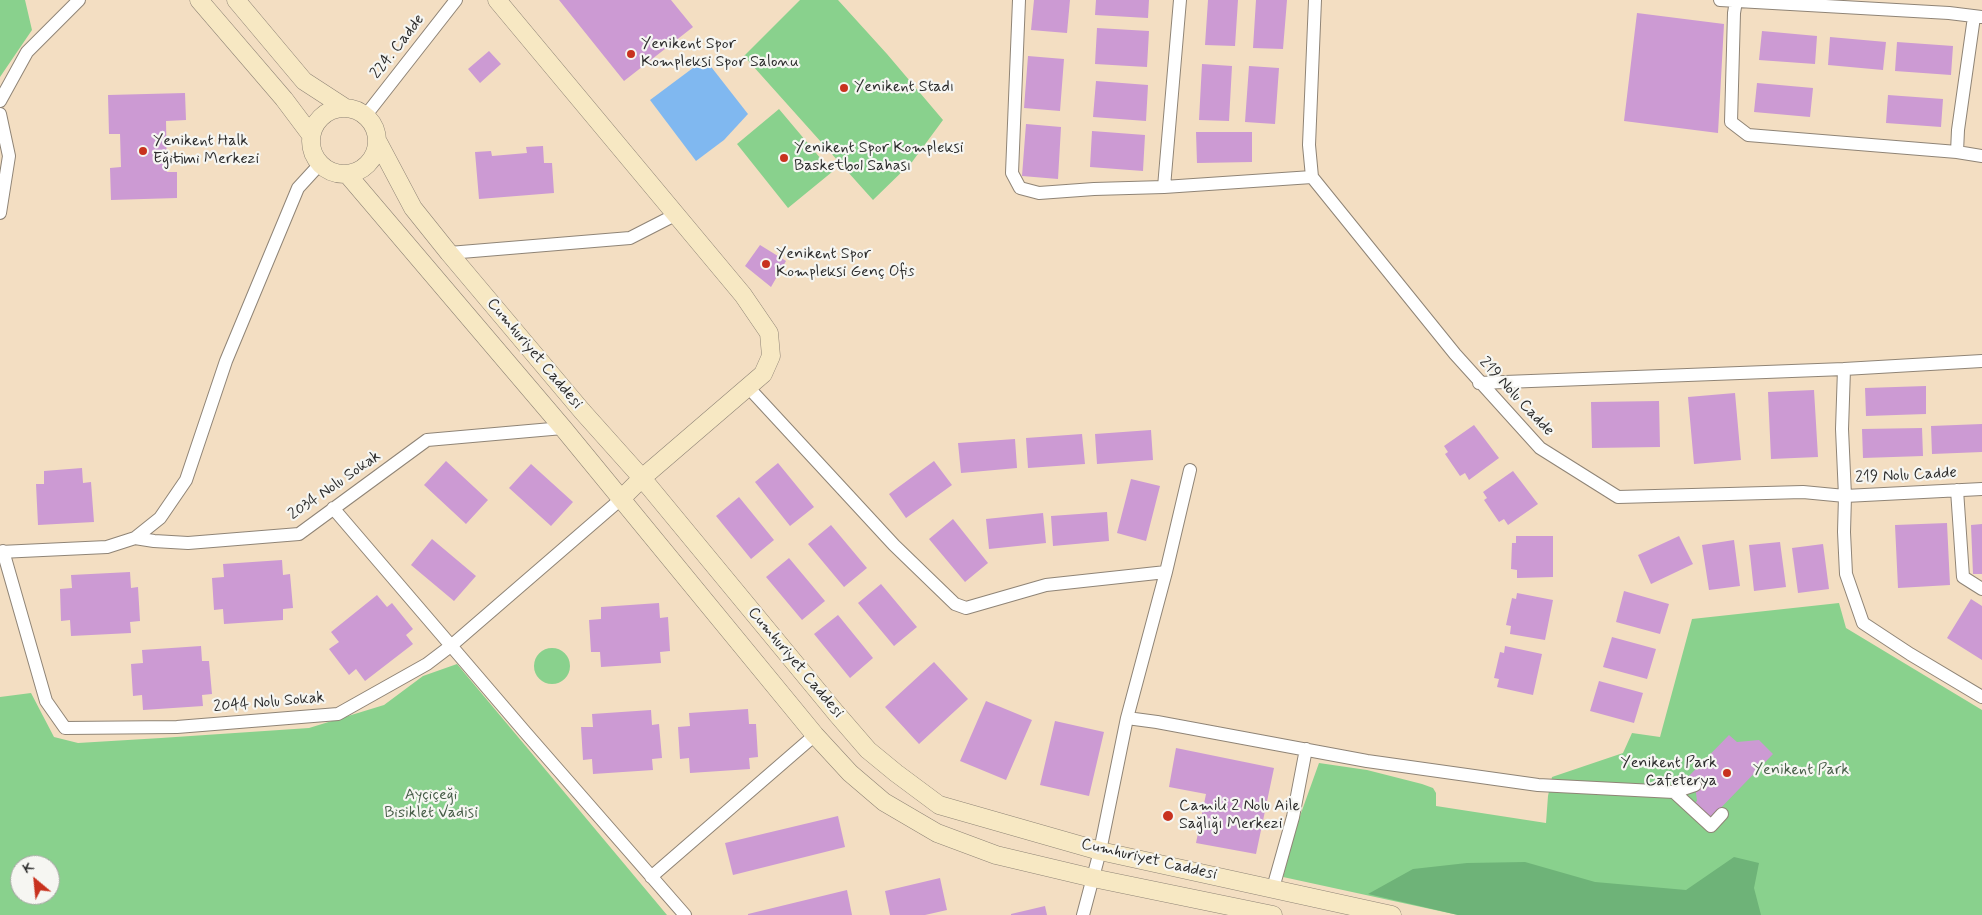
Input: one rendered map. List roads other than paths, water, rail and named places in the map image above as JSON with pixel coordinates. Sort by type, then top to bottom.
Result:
[{"type":"street","points":[[0,101],[27,52],[79,0]]},
{"type":"street","points":[[199,0],[284,99],[311,135]]},
{"type":"street","points":[[236,0],[304,81],[344,107],[366,115],[372,123],[377,132],[378,142],[372,160],[356,172],[347,174],[328,170],[320,164],[314,156],[311,146],[311,135],[315,124],[322,115],[332,109],[344,107]]},
{"type":"street","name":"224. Cadde","points":[[366,115],[456,0]]},
{"type":"street","points":[[497,0],[743,295],[769,333],[771,356],[763,374],[642,478],[621,499]]},
{"type":"street","points":[[1020,0],[1012,173],[1020,188],[1039,193],[1164,187],[1312,176],[1309,144],[1315,0]]},
{"type":"street","points":[[1164,187],[1180,0]]},
{"type":"street","points":[[1720,0],[1948,12],[1978,17],[1958,130],[1957,152]]},
{"type":"street","points":[[1736,0],[1731,122],[1748,135],[1957,152],[1982,156]]},
{"type":"street","points":[[0,114],[9,156],[0,213]]},
{"type":"street","name":"Cumhuriyet Caddesi","points":[[378,142],[412,208],[449,254],[582,411],[642,478],[836,713],[868,750],[896,774],[939,805],[1100,851],[1392,915]]},
{"type":"street","points":[[135,538],[160,518],[186,480],[226,362],[298,188],[320,164]]},
{"type":"street","name":"Cumhuriyet Caddesi","points":[[347,174],[563,428],[815,735],[850,774],[884,802],[936,833],[996,855],[1093,878],[1273,915]]},
{"type":"street","name":"219 Nolu Cadde","points":[[1312,176],[1479,383],[1540,448],[1618,497],[1803,492],[1845,496],[1982,489]]},
{"type":"street","points":[[449,254],[630,238],[675,215]]},
{"type":"street","points":[[1479,383],[1844,369],[1982,361]]},
{"type":"street","points":[[1844,369],[1842,429],[1846,574],[1862,623],[1982,698]]},
{"type":"street","points":[[748,387],[894,545],[955,604],[966,608],[1046,585],[1166,572]]},
{"type":"street","name":"2034 Nolu Sokak","points":[[1,552],[107,547],[135,538],[154,542],[188,543],[299,534],[427,440],[563,428]]},
{"type":"street","points":[[1083,915],[1100,851],[1127,718],[1166,572],[1190,470]]},
{"type":"street","points":[[1957,490],[1963,577],[1982,589]]},
{"type":"street","name":"2044 Nolu Sokak","points":[[1,552],[46,701],[65,728],[177,727],[338,714],[427,664],[452,645],[621,499]]},
{"type":"street","points":[[333,508],[685,915]]},
{"type":"street","points":[[1127,718],[1167,723],[1367,761],[1538,785],[1674,792],[1695,786]]},
{"type":"street","points":[[651,877],[815,735]]},
{"type":"street","points":[[1273,888],[1293,817],[1306,749]]},
{"type":"street","points":[[1674,792],[1710,826],[1722,814]]},
{"type":"water","points":[[705,59],[748,114],[724,140],[696,161],[650,100]]},
{"type":"place","name":"Yenikent Spor Kompleksi Spor Salonu","points":[[631,54]]},
{"type":"place","name":"Yenikent Stadı","points":[[844,88]]},
{"type":"place","name":"Yenikent Halk Eğitimi Merkezi","points":[[143,151]]},
{"type":"place","name":"Yenikent Spor Kompleksi Basketbol Sahası","points":[[784,158]]},
{"type":"place","name":"Yenikent Spor Kompleksi Genç Ofis","points":[[766,264]]},
{"type":"place","name":"Yenikent Park Cafeterya","points":[[1727,773]]},
{"type":"place","name":"Camili 2 Nolu Aile Sağlığı Merkezi","points":[[1168,816]]},
{"type":"park label","name":"Yenikent Park","points":[[1801,771]]},
{"type":"park label","name":"Ayçiçeği Bisiklet Vadisi","points":[[431,805]]}]
